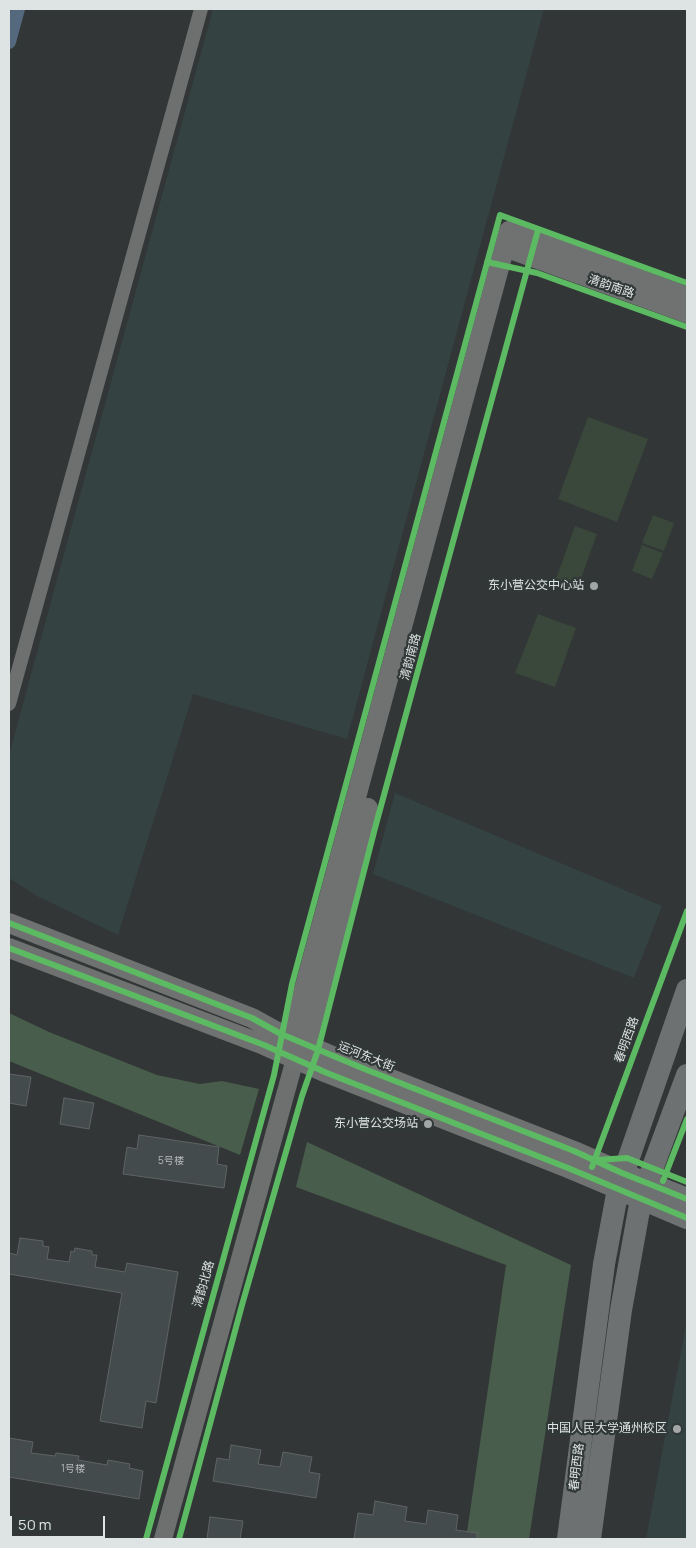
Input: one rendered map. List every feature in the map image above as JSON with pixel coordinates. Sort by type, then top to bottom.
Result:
[{"type":"main road","name":"清韵南路","points":[[514,245],[687,297]]},
{"type":"main road","name":"清韵南路","points":[[514,245],[687,313]]},
{"type":"main road","name":"清韵南路","points":[[298,1048],[304,990],[514,245]]},
{"type":"main road","points":[[9,923],[252,1018],[298,1048],[568,1168],[620,1181],[644,1191],[687,1218]]},
{"type":"main road","points":[[9,948],[264,1045],[298,1048]]},
{"type":"main road","name":"春明西路","points":[[568,1539],[604,1264],[620,1181],[687,990]]},
{"type":"main road","name":"春明西路","points":[[590,1539],[621,1310],[644,1191],[687,1075]]},
{"type":"main road","points":[[644,1191],[687,1199]]},
{"type":"street","points":[[9,704],[201,9]]},
{"type":"street","points":[[163,1539],[298,1048]]},
{"type":"shaded area","points":[[213,9],[544,9],[347,739],[193,694],[118,935],[37,896],[9,878],[9,755]]},
{"type":"shaded area","points":[[395,793],[662,906],[634,978],[373,874]]},
{"type":"shaded area","name":"中国人民大学通州校区","points":[[687,1319],[687,1539],[646,1539]]},
{"type":"green space","points":[[588,417],[648,439],[617,522],[558,499]]},
{"type":"green space","points":[[653,515],[674,523],[664,551],[642,543]]},
{"type":"green space","points":[[575,526],[597,534],[578,587],[556,579]]},
{"type":"green space","points":[[642,545],[663,553],[652,579],[632,571]]},
{"type":"green space","points":[[538,614],[576,628],[555,687],[515,673]]},
{"type":"green space","points":[[9,1013],[49,1032],[157,1075],[200,1084],[222,1081],[259,1089],[240,1155],[9,1061]]},
{"type":"green space","points":[[307,1142],[571,1265],[529,1539],[466,1539],[506,1265],[296,1187]]},
{"type":"building","points":[[9,1074],[31,1077],[26,1106],[9,1103]]},
{"type":"building","points":[[64,1098],[94,1103],[89,1129],[60,1124]]},
{"type":"building","points":[[139,1135],[219,1147],[217,1164],[227,1166],[224,1188],[123,1174],[127,1147],[137,1149]]},
{"type":"building","points":[[20,1238],[43,1241],[43,1246],[49,1247],[47,1259],[69,1262],[71,1251],[74,1252],[75,1248],[92,1251],[92,1255],[97,1255],[95,1267],[125,1272],[127,1263],[178,1272],[156,1403],[146,1401],[142,1428],[100,1421],[122,1293],[9,1274],[9,1253],[17,1255]]},
{"type":"building","points":[[9,1438],[33,1442],[31,1453],[55,1456],[56,1453],[79,1456],[78,1460],[107,1465],[108,1460],[130,1464],[129,1468],[143,1471],[139,1499],[9,1477]]},
{"type":"building","points":[[231,1445],[261,1450],[258,1464],[280,1467],[283,1452],[312,1457],[309,1472],[320,1474],[316,1498],[213,1481],[217,1458],[229,1460]]},
{"type":"building","points":[[375,1501],[407,1507],[405,1521],[426,1524],[428,1510],[458,1515],[456,1530],[477,1533],[477,1539],[354,1539],[358,1513],[373,1515]]},
{"type":"building","points":[[210,1517],[243,1521],[240,1539],[207,1539]]},
{"type":"waterway","points":[[9,42],[18,9]]},
{"type":"cycle path","name":"清韵北路","points":[[146,1539],[274,1075],[292,984],[500,215],[687,283]]},
{"type":"cycle path","points":[[179,1539],[242,1305],[302,1096],[318,1050],[375,828],[538,230]]},
{"type":"cycle path","points":[[487,262],[537,273],[687,327]]},
{"type":"cycle path","points":[[592,1167],[687,911]]},
{"type":"cycle path","name":"运河东大街","points":[[9,923],[252,1018],[281,1034],[367,1070],[574,1151],[687,1199]]},
{"type":"cycle path","points":[[9,948],[264,1045],[327,1073],[568,1168],[687,1218]]},
{"type":"cycle path","points":[[663,1181],[687,1119]]},
{"type":"cycle path","points":[[597,1160],[627,1158],[687,1182]]},
{"type":"place","name":"东小营公交中心站","points":[[594,586]]},
{"type":"place","name":"东小营公交场站","points":[[428,1124]]},
{"type":"place","name":"中国人民大学通州校区","points":[[677,1429]]}]
